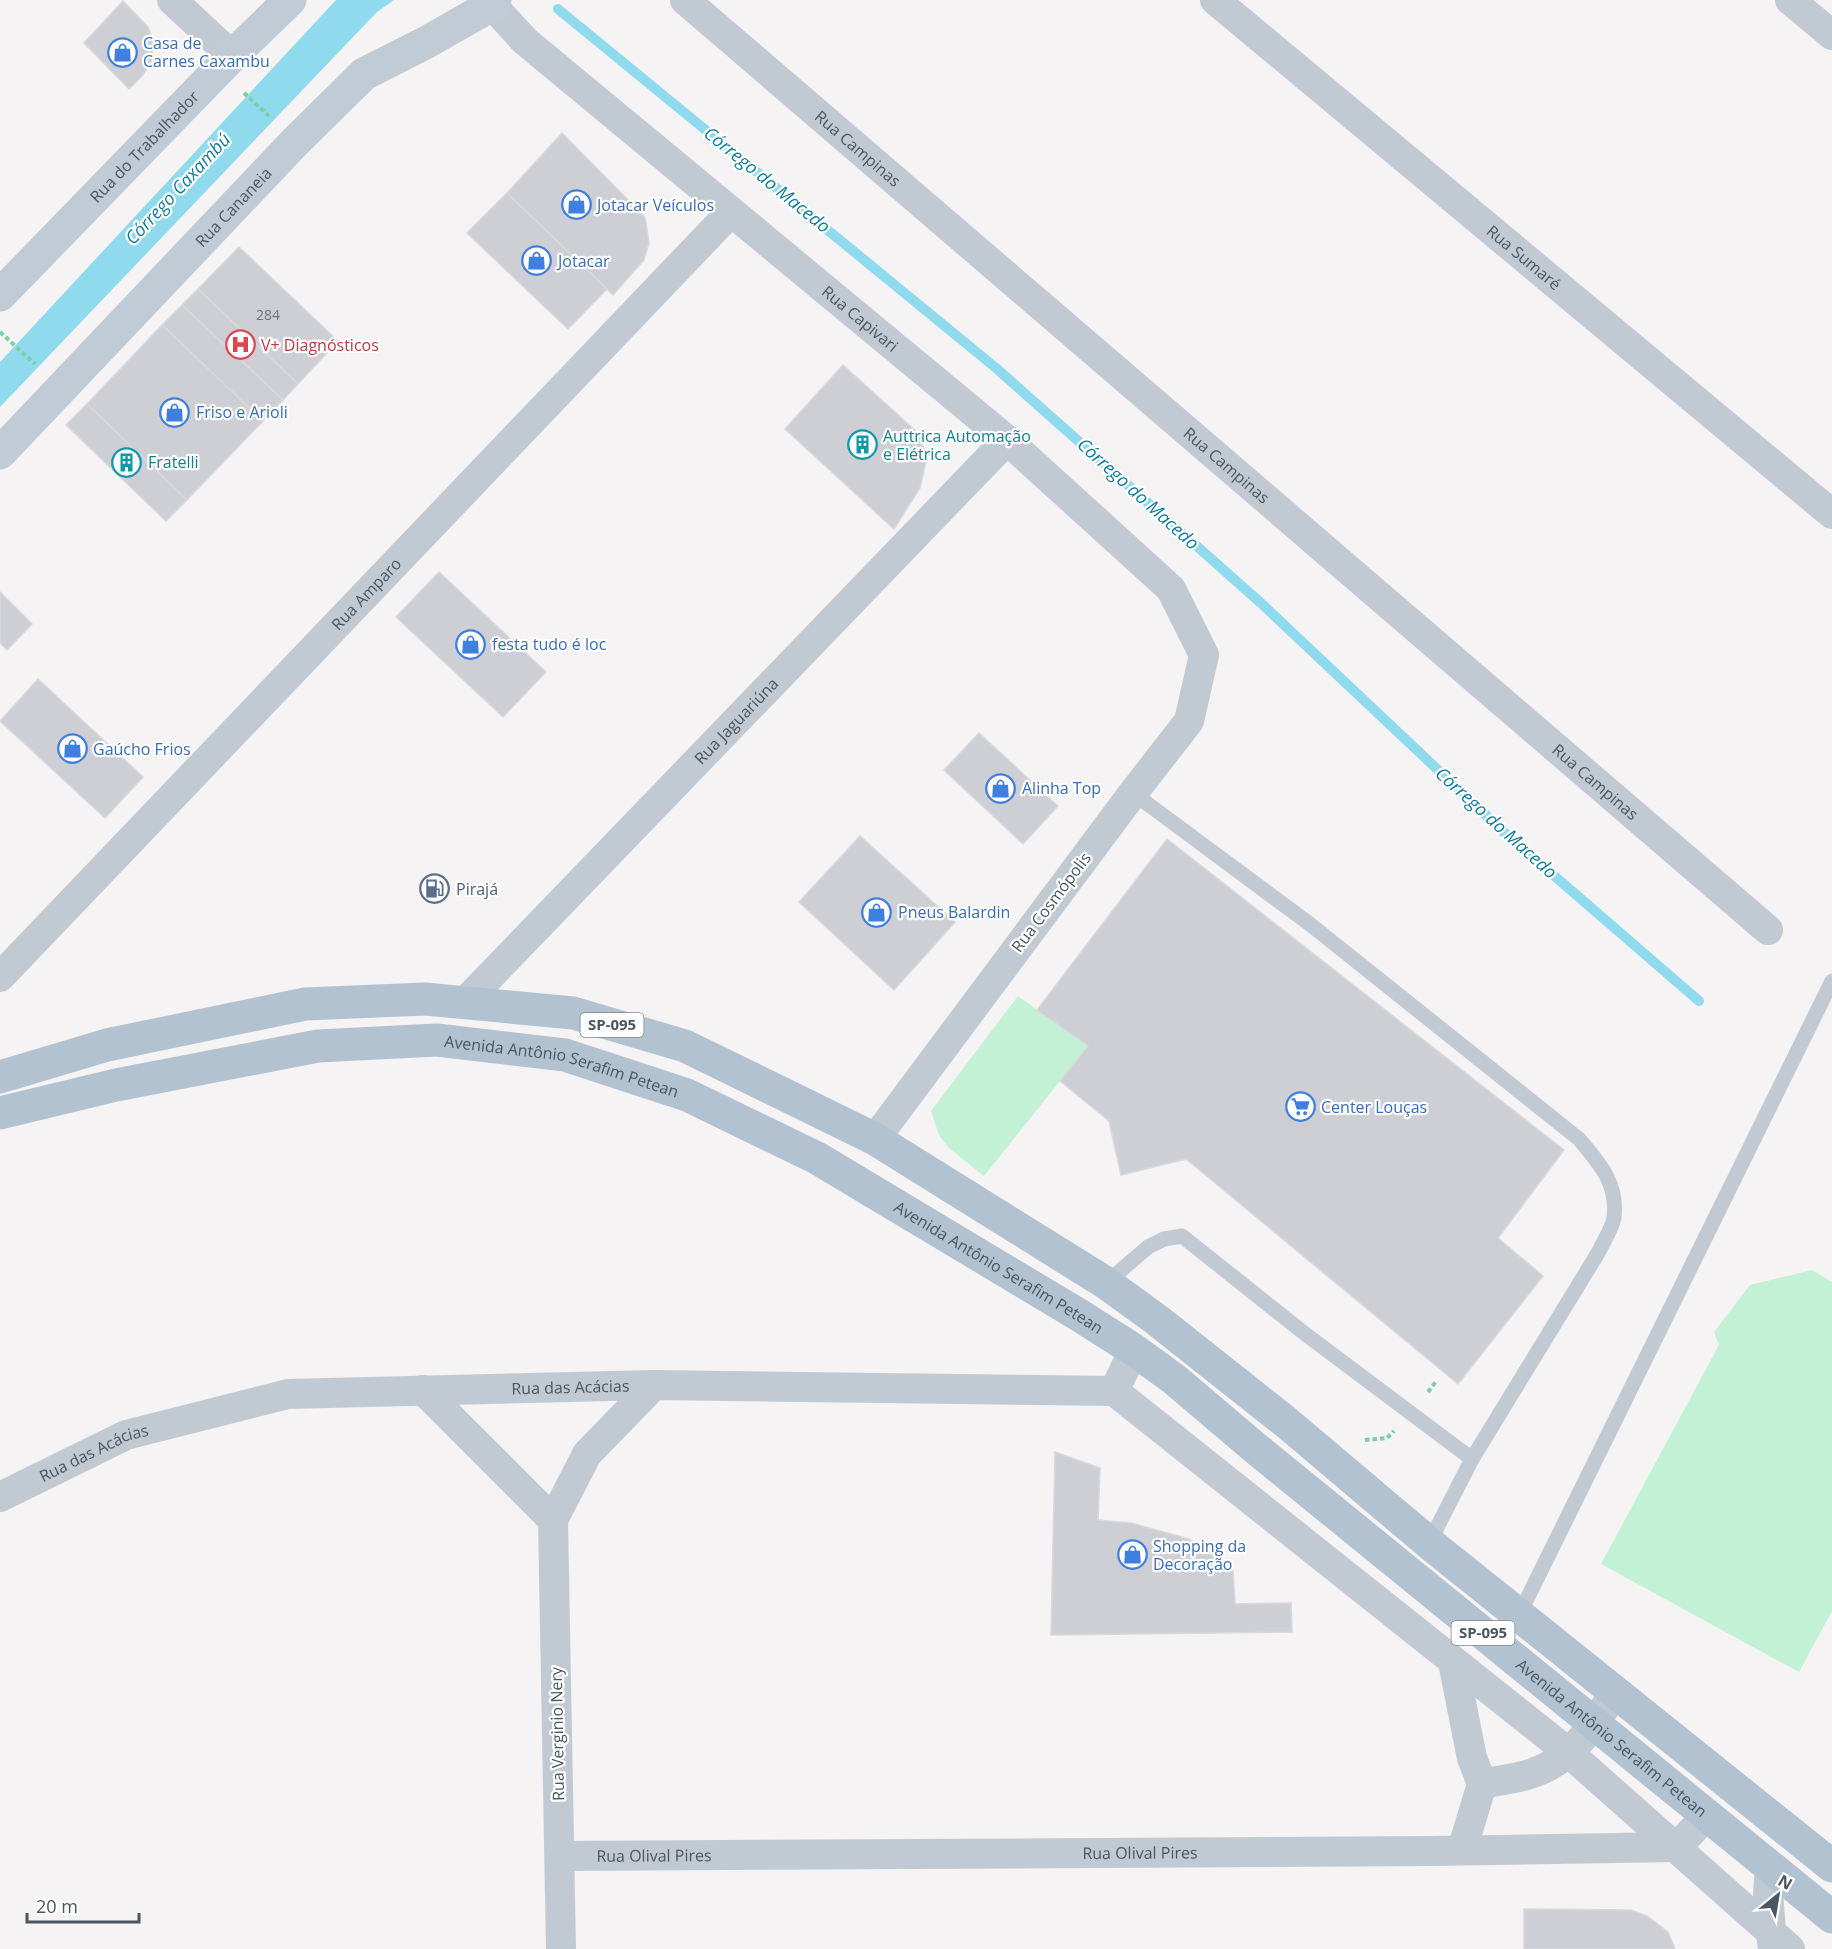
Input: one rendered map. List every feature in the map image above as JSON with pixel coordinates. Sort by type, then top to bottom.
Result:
[{"type":"main road","name":"SP-095","points":[[0,1077],[107,1046],[304,1004],[425,999],[573,1013],[685,1046],[875,1139],[1106,1283],[1157,1320],[1287,1423],[1429,1543],[1832,1866]]},
{"type":"main road","name":"Avenida Antônio Serafim Petean","points":[[0,1113],[116,1085],[318,1046],[437,1040],[565,1055],[687,1095],[817,1158],[1134,1350],[1174,1379],[1254,1447],[1832,1917]]},
{"type":"street","points":[[172,0],[232,56]]},
{"type":"street","name":"Rua do Trabalhador","points":[[0,295],[232,56],[290,0]]},
{"type":"street","name":"Rua Campinas","points":[[685,0],[1768,930]]},
{"type":"street","name":"Rua Sumaré","points":[[1215,0],[1832,514]]},
{"type":"street","points":[[1790,0],[1832,35]]},
{"type":"street","name":"Rua Capivari","points":[[494,2],[525,41],[1006,440],[1171,589],[1204,655]]},
{"type":"street","name":"Rua Cananeia","points":[[0,453],[295,142],[364,74],[427,42],[494,2]]},
{"type":"street","name":"Rua Amparo","points":[[0,977],[731,212]]},
{"type":"street","name":"Rua Jaguariúna","points":[[464,1002],[1006,440]]},
{"type":"street","name":"Rua Cosmópolis","points":[[875,1139],[1189,721],[1204,655]]},
{"type":"street","points":[[1134,1350],[1114,1391],[1569,1753],[1677,1847],[1778,1944]]},
{"type":"street","name":"Rua das Acácias","points":[[0,1497],[126,1436],[288,1394],[654,1385],[1114,1391]]},
{"type":"street","name":"Rua Verginio Nery","points":[[561,1949],[553,1520],[587,1454],[654,1385]]},
{"type":"street","points":[[423,1390],[553,1520]]},
{"type":"street","points":[[1453,1662],[1472,1758],[1482,1784],[1461,1850]]},
{"type":"street","points":[[1482,1784],[1533,1773],[1569,1753],[1594,1724],[1615,1692]]},
{"type":"street","points":[[1677,1847],[1707,1815]]},
{"type":"street","name":"Rua Olival Pires","points":[[560,1856],[1677,1847]]},
{"type":"street","points":[[1770,1868],[1768,1893],[1778,1944]]},
{"type":"lane","points":[[1133,793],[1311,925],[1579,1139],[1597,1160],[1612,1183],[1614,1219],[1598,1253],[1472,1460],[1429,1543]]},
{"type":"lane","points":[[1519,1615],[1832,981]]},
{"type":"lane","points":[[1106,1283],[1148,1247],[1164,1239],[1182,1236],[1304,1333],[1472,1460]]},
{"type":"path","points":[[0,332],[30,359]]},
{"type":"green space","points":[[1018,996],[1088,1046],[984,1176],[949,1148],[939,1135],[931,1111]]},
{"type":"green space","points":[[1812,1270],[1832,1282],[1832,1611],[1799,1672],[1601,1564],[1719,1345],[1714,1332],[1750,1285]]},
{"type":"water","name":"Córrego Caxambú","points":[[336,0],[394,0],[377,12],[0,407],[0,362]]},
{"type":"building","name":"Casa de Carnes Caxambu","points":[[123,1],[148,27],[153,41],[152,61],[143,75],[129,89],[84,43]]},
{"type":"building","name":"Jotacar Veículos","points":[[562,133],[645,217],[649,243],[644,260],[613,295],[507,193]]},
{"type":"building","name":"Jotacar","points":[[507,193],[607,289],[568,329],[467,233]]},
{"type":"building","points":[[239,247],[338,341],[298,384],[198,289]]},
{"type":"building","name":"V+ Diagnósticos","points":[[198,289],[298,384],[283,400],[182,305]]},
{"type":"building","points":[[182,305],[283,400],[263,421],[162,325]]},
{"type":"building","name":"Friso e Arioli","points":[[162,325],[263,421],[187,500],[87,404]]},
{"type":"building","name":"Auttrica Automação e Elétrica","points":[[843,365],[918,433],[927,457],[920,488],[894,529],[785,429]]},
{"type":"building","name":"Fratelli","points":[[87,404],[187,500],[166,521],[66,425]]},
{"type":"building","name":"festa tudo é loc","points":[[439,572],[546,672],[503,717],[396,617]]},
{"type":"building","points":[[0,592],[32,624],[7,650],[0,643]]},
{"type":"building","name":"Gaúcho Frios","points":[[38,679],[143,777],[105,818],[0,721]]},
{"type":"building","name":"Alinha Top","points":[[979,733],[1058,806],[1023,844],[944,770]]},
{"type":"building","name":"Pneus Balardin","points":[[860,836],[955,922],[894,990],[799,902]]},
{"type":"building","name":"Center Louças","points":[[1167,839],[1564,1150],[1498,1238],[1543,1276],[1458,1384],[1186,1159],[1121,1175],[1109,1121],[1060,1081],[1088,1046],[1037,1010]]},
{"type":"building","name":"Shopping da Decoração","points":[[1055,1452],[1100,1468],[1098,1520],[1131,1523],[1189,1539],[1233,1571],[1235,1604],[1291,1603],[1292,1632],[1051,1635]]},
{"type":"building","points":[[1524,1909],[1631,1910],[1647,1916],[1668,1932],[1675,1949],[1524,1949]]},
{"type":"waterway","name":"Córrego do Macedo","points":[[558,9],[996,368],[1262,604],[1507,835],[1699,1001]]},
{"type":"place","name":"Casa de Carnes Caxambu","points":[[122,52]]},
{"type":"place","name":"Jotacar Veículos","points":[[576,205]]},
{"type":"place","name":"Jotacar","points":[[537,261]]},
{"type":"place","name":"V+ Diagnósticos","points":[[240,345]]},
{"type":"place","name":"Friso e Arioli","points":[[175,412]]},
{"type":"place","name":"Auttrica Automação e Elétrica","points":[[862,445]]},
{"type":"place","name":"Fratelli","points":[[127,462]]},
{"type":"place","name":"festa tudo é loc","points":[[471,644]]},
{"type":"place","name":"Gaúcho Frios","points":[[72,749]]},
{"type":"place","name":"Alinha Top","points":[[1001,788]]},
{"type":"place","name":"Pirajá","points":[[435,889]]},
{"type":"place","name":"Pneus Balardin","points":[[877,912]]},
{"type":"place","name":"Center Louças","points":[[1300,1107]]},
{"type":"place","name":"Shopping da Decoração","points":[[1132,1555]]}]
